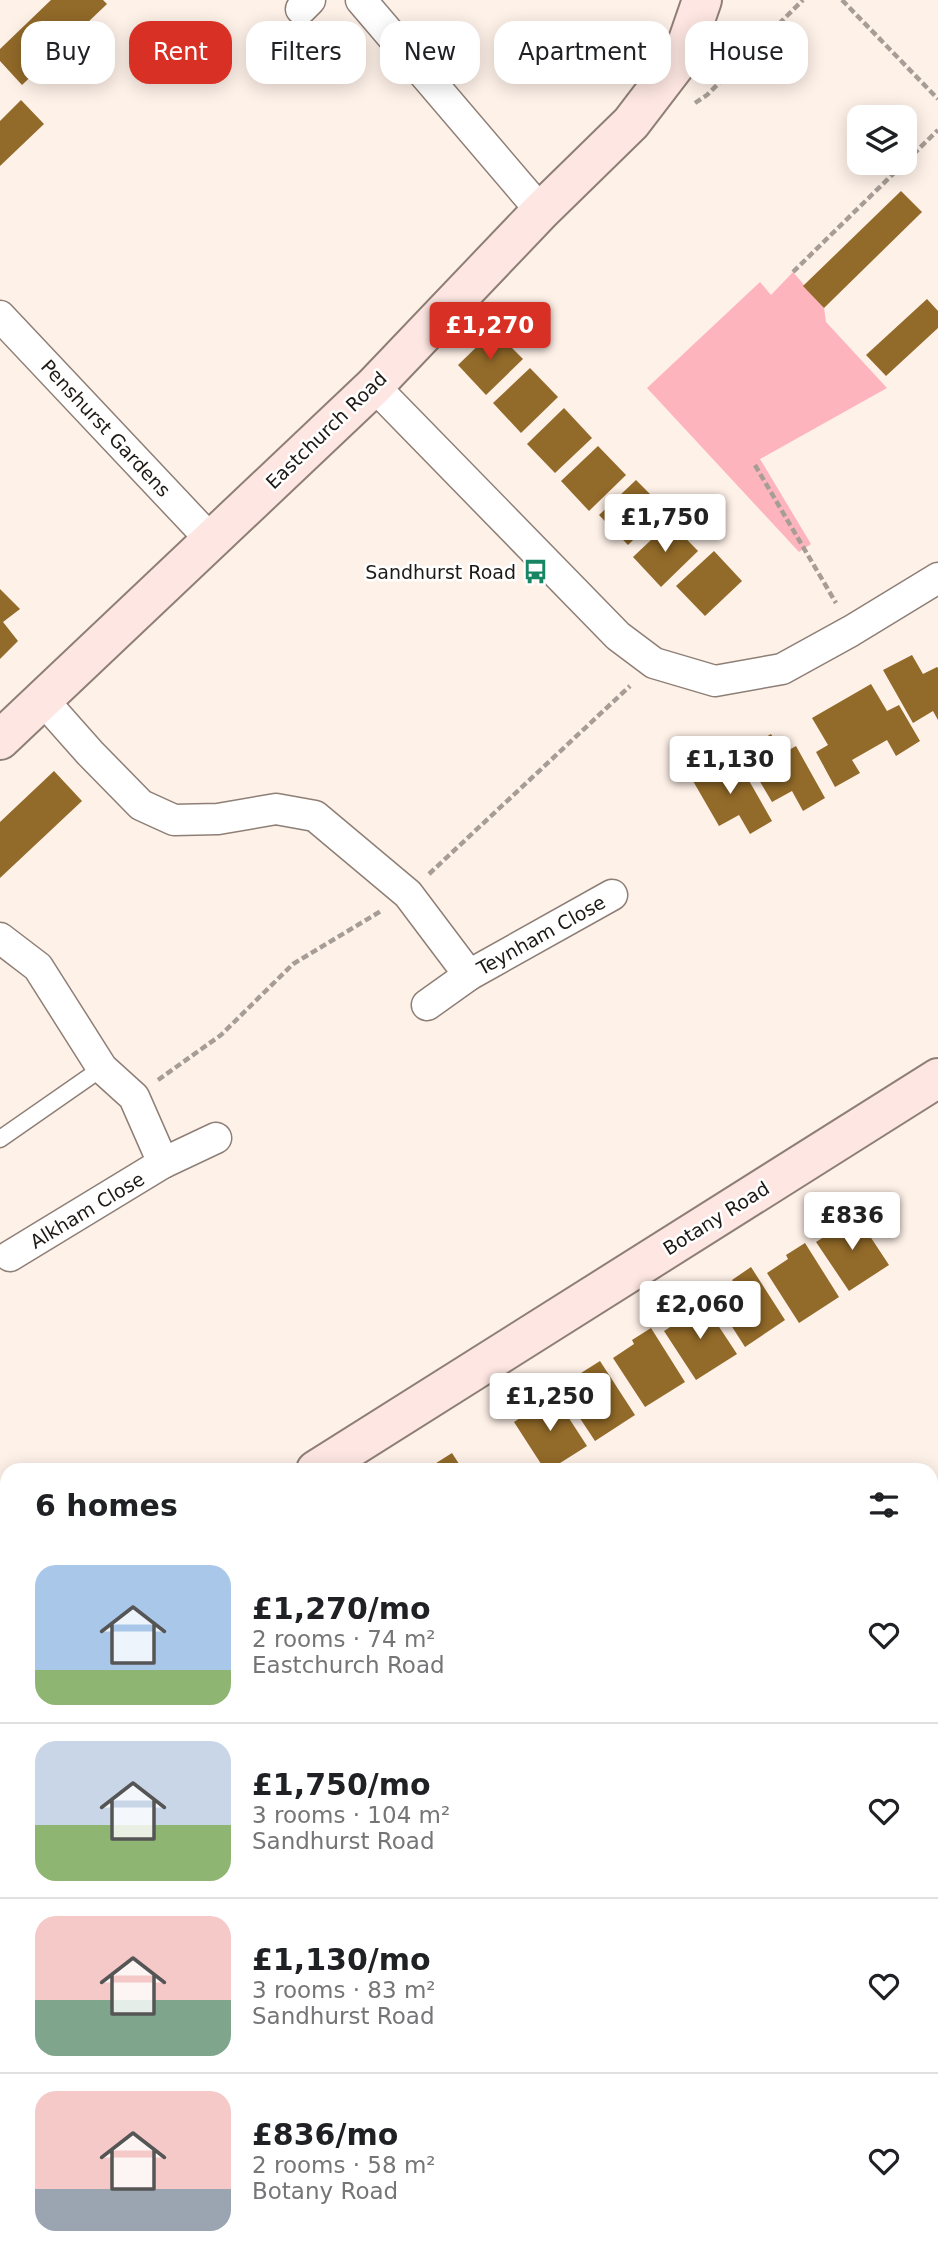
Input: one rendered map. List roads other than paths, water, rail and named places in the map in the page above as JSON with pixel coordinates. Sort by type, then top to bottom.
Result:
[{"type":"street","points":[[360,0],[541,211]]},
{"type":"street","name":"Eastchurch Road","points":[[0,740],[374,386],[541,211],[631,123],[683,55],[702,0]]},
{"type":"street","name":"Penshurst Gardens","points":[[0,316],[211,540]]},
{"type":"street","points":[[374,386],[618,636],[654,663],[715,681],[782,669],[938,578]]},
{"type":"street","name":"Teynham Close","points":[[43,700],[141,805],[174,820],[218,820],[276,809],[315,816],[408,894],[469,975]]},
{"type":"street","name":"Teynham Close","points":[[427,1005],[469,975],[612,895]]},
{"type":"street","name":"Alkham Close","points":[[0,938],[38,967],[102,1068],[134,1097],[163,1163]]},
{"type":"street","name":"Botany Road","points":[[327,1463],[938,1078]]},
{"type":"street","name":"Alkham Close","points":[[10,1256],[163,1163],[216,1138]]},
{"type":"lane","points":[[0,1139],[102,1068]]},
{"type":"place","name":"Sandhurst Road","points":[[536,572]]}]
